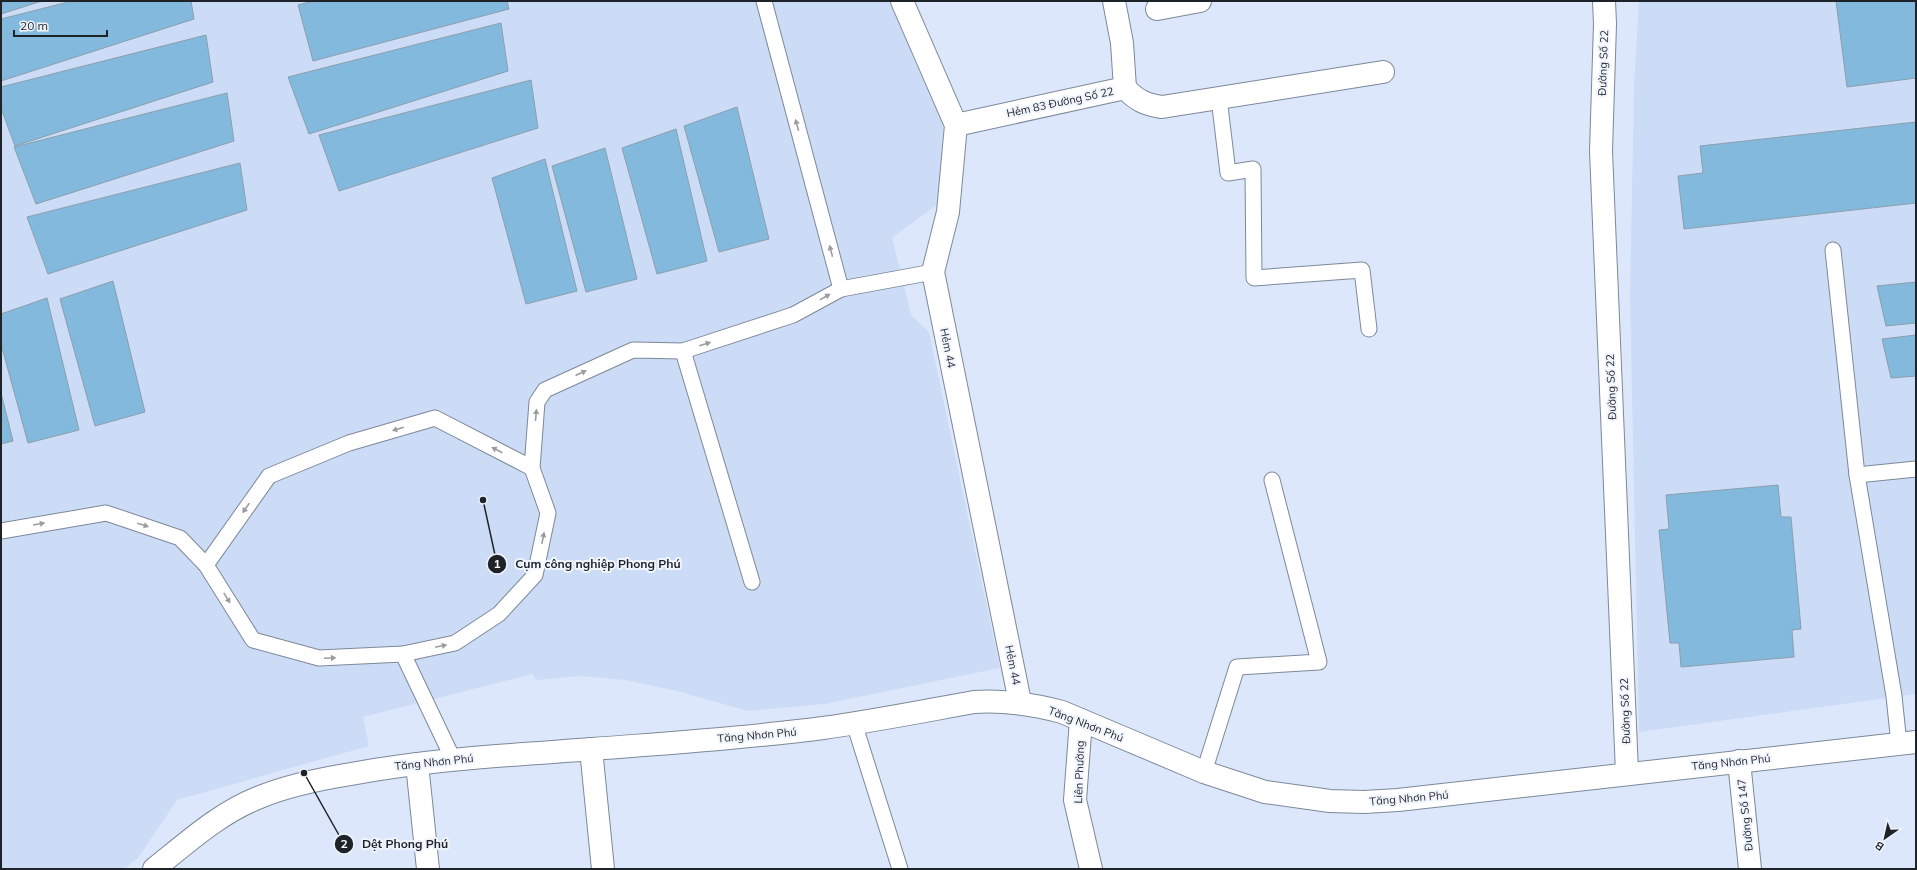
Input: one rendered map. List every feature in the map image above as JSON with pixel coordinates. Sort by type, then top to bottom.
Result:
[{"type":"street","name":"Hẻm 44","points":[[902,1],[956,125],[948,212],[933,272],[1020,702]]},
{"type":"street","name":"Hẻm 83 Đường Số 22","points":[[956,125],[1125,88],[1122,43],[1114,1]]},
{"type":"street","points":[[1157,9],[1200,1]]},
{"type":"street","name":"Đường Số 22","points":[[1604,1],[1605,24],[1601,151],[1628,773]]},
{"type":"street","points":[[1125,88],[1136,100],[1153,106],[1162,107],[1383,72]]},
{"type":"street","name":"Tăng Nhơn Phú","points":[[154,869],[217,819],[238,806],[261,796],[336,777],[453,759],[757,736],[854,723],[974,702],[1020,702],[1062,712],[1204,772],[1234,783],[1272,793],[1324,800],[1364,802],[1398,800],[1628,773],[1907,743]]},
{"type":"street","name":"Liên Phường","points":[[1081,720],[1075,800],[1091,869]]},
{"type":"street","points":[[591,749],[603,869]]},
{"type":"street","name":"Đường Số 147","points":[[1739,761],[1750,869]]},
{"type":"street","points":[[417,764],[428,869]]},
{"type":"lane","points":[[764,1],[841,289]]},
{"type":"lane","points":[[1219,98],[1228,173],[1253,169],[1254,278],[1362,270],[1370,329]]},
{"type":"lane","points":[[1833,250],[1857,475],[1894,696],[1907,743]]},
{"type":"lane","points":[[1,531],[106,513],[180,538],[206,565],[253,640],[319,658],[403,654],[455,644],[499,614],[535,575],[548,513],[532,468],[538,402],[545,390],[633,350],[683,351],[793,316],[841,289],[933,272]]},
{"type":"lane","points":[[683,351],[752,582]]},
{"type":"lane","points":[[206,565],[269,476],[349,443],[435,418],[532,468]]},
{"type":"lane","points":[[1857,475],[1916,469]]},
{"type":"lane","points":[[1204,772],[1236,667],[1319,662],[1272,480]]},
{"type":"lane","points":[[403,654],[453,759]]},
{"type":"lane","points":[[854,723],[900,869]]},
{"type":"shaded area","points":[[1,1],[895,1],[944,117],[938,204],[892,238],[911,315],[929,332],[1000,668],[824,704],[748,711],[677,691],[625,680],[580,676],[536,680],[533,674],[363,717],[369,746],[177,800],[138,858],[124,869],[1,869]]},
{"type":"shaded area","points":[[1639,1],[1916,1],[1916,694],[1639,732],[1630,297],[1634,86]]},
{"type":"building","points":[[1,1],[42,1],[1,14]]},
{"type":"building","points":[[72,1],[191,1],[194,19],[1,81],[1,19]]},
{"type":"building","points":[[313,1],[507,1],[509,9],[313,61],[298,5]]},
{"type":"building","points":[[1836,1],[1916,1],[1916,78],[1847,87]]},
{"type":"building","points":[[501,23],[508,71],[309,134],[288,77]]},
{"type":"building","points":[[206,35],[213,82],[15,146],[1,108],[1,87]]},
{"type":"building","points":[[531,80],[538,128],[339,191],[319,135]]},
{"type":"building","points":[[227,93],[234,141],[36,204],[14,147]]},
{"type":"building","points":[[737,107],[769,239],[719,252],[684,126]]},
{"type":"building","points":[[1916,122],[1916,203],[1684,229],[1678,176],[1703,173],[1700,146]]},
{"type":"building","points":[[676,129],[707,261],[657,274],[622,148]]},
{"type":"building","points":[[605,148],[637,279],[586,292],[552,166]]},
{"type":"building","points":[[545,159],[577,291],[526,304],[492,178]]},
{"type":"building","points":[[240,163],[247,210],[48,274],[27,217]]},
{"type":"building","points":[[113,281],[145,412],[95,426],[60,299]]},
{"type":"building","points":[[1916,282],[1916,323],[1886,326],[1877,286]]},
{"type":"building","points":[[47,298],[79,430],[28,443],[1,344],[1,314]]},
{"type":"building","points":[[1916,335],[1916,376],[1891,378],[1882,339]]},
{"type":"building","points":[[1,393],[13,441],[1,444]]},
{"type":"building","points":[[1778,485],[1781,517],[1791,517],[1801,629],[1792,630],[1794,657],[1681,667],[1679,643],[1670,643],[1659,530],[1669,529],[1666,495]]},
{"type":"place","name":"Cụm công nghiệp Phong Phú","points":[[483,500]]},
{"type":"place","name":"Dệt Phong Phú","points":[[304,773]]}]
